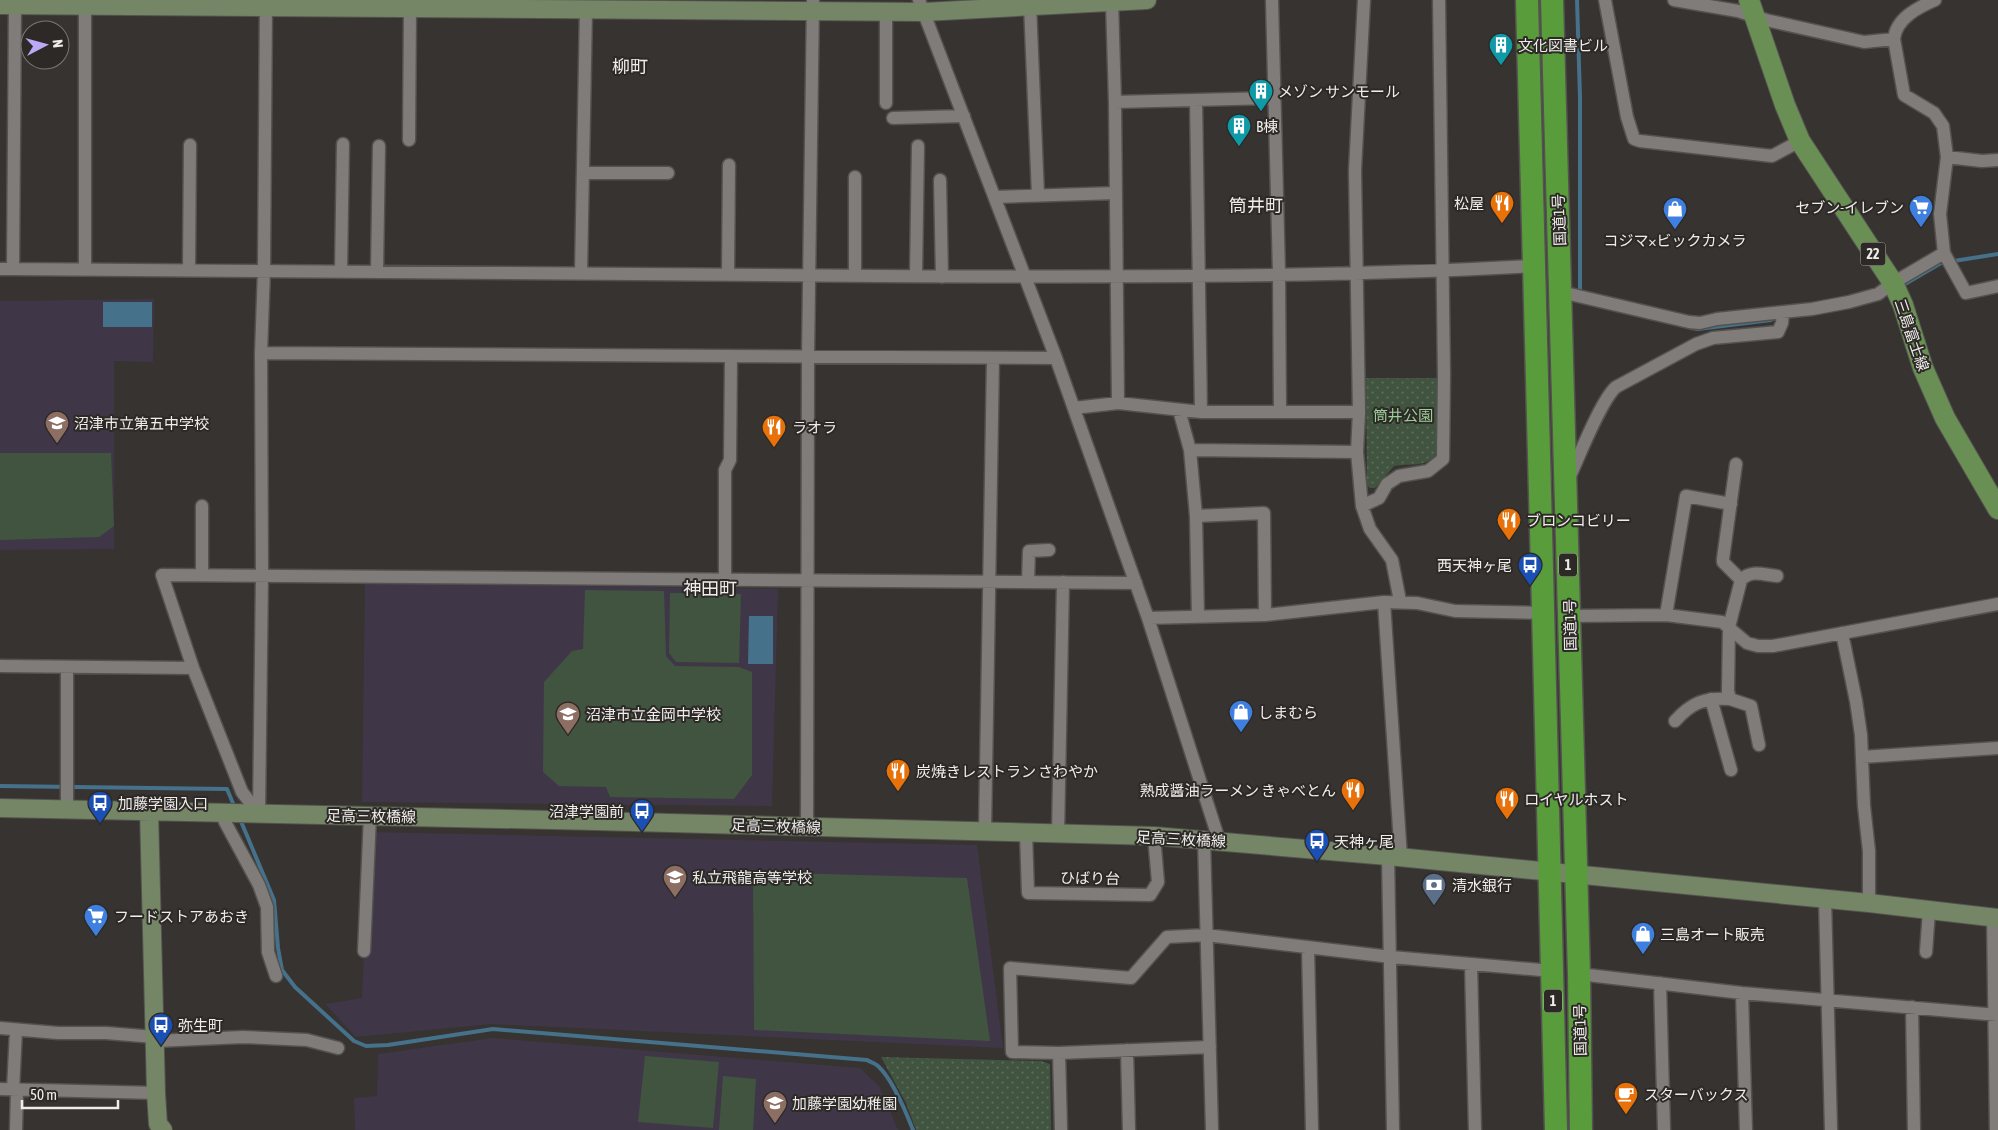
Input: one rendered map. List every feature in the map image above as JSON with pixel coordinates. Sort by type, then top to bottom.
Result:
[{"type":"highway","name":"国道1号","points":[[1528,0],[1533,266],[1551,872],[1556,1130]]},
{"type":"highway","name":"国道1号","points":[[1552,0],[1570,616],[1581,1130]]},
{"type":"main road","name":"三島富士線","points":[[1751,8],[1800,142],[1893,283],[1903,305],[1922,368],[1945,418],[1998,509]]},
{"type":"street","points":[[13,269],[8,5],[50,2],[85,5],[119,3],[266,3],[410,8],[730,5],[813,6],[886,11],[922,6],[968,4],[1030,5],[1147,0]]},
{"type":"street","points":[[1272,0],[1279,274],[1280,412]]},
{"type":"street","points":[[1364,0],[1355,170],[1359,412],[1357,452],[1362,506],[1370,529],[1392,560],[1400,602]]},
{"type":"street","points":[[1362,506],[1379,498],[1387,484],[1399,476],[1428,471],[1443,459],[1443,271],[1439,0]]},
{"type":"street","points":[[1605,0],[1627,117],[1634,139],[1772,156],[1800,142]]},
{"type":"street","points":[[1674,0],[1738,11],[1751,8],[1766,20],[1864,42],[1894,39]]},
{"type":"street","points":[[1936,0],[1905,19],[1895,32],[1894,39],[1904,95],[1934,113],[1940,119],[1943,126],[1947,157],[1940,214],[1944,253],[1966,293],[1998,286]]},
{"type":"street","points":[[1112,2],[1115,102],[1118,403]]},
{"type":"street","points":[[252,814],[262,574],[261,353],[264,270],[266,3]]},
{"type":"street","points":[[85,5],[85,270]]},
{"type":"street","points":[[1030,5],[1038,195]]},
{"type":"street","points":[[581,274],[590,6]]},
{"type":"street","points":[[807,827],[808,358],[813,6]]},
{"type":"street","points":[[922,6],[1026,277],[1136,583],[1148,618],[1212,840],[1206,935],[1212,1130]]},
{"type":"street","points":[[409,140],[410,8]]},
{"type":"street","points":[[886,11],[886,103]]},
{"type":"street","points":[[1115,102],[1275,98]]},
{"type":"street","points":[[1196,101],[1201,412]]},
{"type":"street","points":[[893,118],[964,116]]},
{"type":"street","points":[[341,271],[343,144]]},
{"type":"street","points":[[189,270],[190,145]]},
{"type":"street","points":[[377,271],[379,146]]},
{"type":"street","points":[[916,276],[918,146]]},
{"type":"street","points":[[1947,157],[1982,161],[1998,160]]},
{"type":"street","points":[[728,275],[729,165]]},
{"type":"street","points":[[583,173],[668,174]]},
{"type":"street","points":[[854,276],[855,178]]},
{"type":"street","points":[[940,180],[942,276]]},
{"type":"street","points":[[995,197],[1116,193]]},
{"type":"street","points":[[1561,292],[1700,323],[1783,312],[1856,300],[1878,294],[1944,253]]},
{"type":"street","points":[[0,268],[810,276],[1198,277],[1443,271],[1533,266]]},
{"type":"street","points":[[1566,484],[1604,406],[1616,387],[1696,344],[1713,338],[1778,332],[1782,323],[1783,312]]},
{"type":"street","points":[[261,353],[808,358],[1056,358]]},
{"type":"street","points":[[725,579],[725,470],[730,460],[731,357]]},
{"type":"street","points":[[985,831],[993,358]]},
{"type":"street","points":[[1074,408],[1118,403],[1201,412],[1359,412]]},
{"type":"street","points":[[1179,410],[1190,450],[1196,516],[1198,617]]},
{"type":"street","points":[[1190,450],[1357,452]]},
{"type":"street","points":[[1736,464],[1724,562],[1741,580]]},
{"type":"street","points":[[1666,615],[1686,496],[1731,504]]},
{"type":"street","points":[[202,506],[202,575]]},
{"type":"street","points":[[1196,516],[1264,513],[1265,615]]},
{"type":"street","points":[[1028,582],[1029,552],[1049,550]]},
{"type":"street","points":[[1730,699],[1728,691],[1729,627],[1741,580],[1749,573],[1778,576]]},
{"type":"street","points":[[252,814],[194,668],[162,575],[262,574],[1136,583]]},
{"type":"street","points":[[1058,834],[1063,582]]},
{"type":"street","points":[[1148,618],[1265,615],[1384,602],[1417,603],[1455,611],[1543,613]]},
{"type":"street","points":[[1384,602],[1394,857],[1391,957],[1393,1130]]},
{"type":"street","points":[[1570,616],[1666,615],[1722,622],[1747,643],[1758,646],[1773,646],[1998,604]]},
{"type":"street","points":[[1842,634],[1856,701],[1862,756],[1864,806],[1869,851],[1869,903]]},
{"type":"street","points":[[0,666],[194,668]]},
{"type":"street","points":[[67,803],[68,666]]},
{"type":"street","points":[[1711,699],[1731,770]]},
{"type":"street","points":[[1674,721],[1686,708],[1711,699],[1730,699],[1751,706],[1759,745]]},
{"type":"street","points":[[1862,756],[1998,748]]},
{"type":"street","name":"足高三枚橋線","points":[[0,808],[67,803],[149,811],[1154,836],[1869,903],[1995,918]]},
{"type":"street","points":[[149,811],[156,1093],[158,1124],[163,1130]]},
{"type":"street","points":[[222,813],[259,885],[267,907],[268,952],[276,976]]},
{"type":"street","points":[[364,951],[370,816]]},
{"type":"street","name":"ひばり台","points":[[1026,833],[1028,893],[1150,895],[1158,882],[1154,836]]},
{"type":"street","points":[[1824,899],[1831,1130]]},
{"type":"street","points":[[1926,952],[1930,911]]},
{"type":"street","points":[[1995,918],[1996,1130]]},
{"type":"street","points":[[1210,1048],[1059,1053],[1012,1052],[1010,968],[1131,978],[1167,937],[1206,935],[1391,957],[1553,972]]},
{"type":"street","points":[[1308,947],[1312,1130]]},
{"type":"street","points":[[1470,964],[1474,1130]]},
{"type":"street","points":[[1579,974],[1742,993],[1996,1015]]},
{"type":"street","points":[[1660,983],[1664,1130]]},
{"type":"street","points":[[1742,993],[1746,1130]]},
{"type":"street","points":[[1912,1007],[1914,1130]]},
{"type":"street","points":[[0,1028],[58,1033],[106,1033],[156,1039],[244,1037],[307,1040],[338,1048]]},
{"type":"street","points":[[16,1030],[16,1130]]},
{"type":"street","points":[[1127,1050],[1129,1130]]},
{"type":"street","points":[[1059,1053],[1061,1130]]},
{"type":"street","points":[[0,1089],[156,1093]]},
{"type":"shaded area","name":"沼津市立第五中学校","points":[[154,299],[153,362],[114,361],[114,549],[0,550],[0,301]]},
{"type":"shaded area","name":"沼津市立金岡中学校","points":[[365,583],[778,589],[772,806],[362,802]]},
{"type":"shaded area","name":"私立飛龍高等学校","points":[[369,832],[977,845],[1003,1048],[491,1024],[356,1037],[325,1004],[362,998]]},
{"type":"shaded area","points":[[493,1038],[860,1068],[879,1086],[898,1130],[355,1130],[354,1098],[377,1096],[378,1054]]},
{"type":"green space","name":"筒井公園","points":[[1366,378],[1439,378],[1437,454],[1422,463],[1394,466],[1375,488],[1370,488],[1367,485]]},
{"type":"green space","points":[[0,453],[111,453],[114,526],[99,537],[0,540]]},
{"type":"green space","points":[[585,590],[664,591],[666,656],[675,666],[739,667],[752,672],[752,775],[734,799],[610,797],[606,787],[559,786],[543,772],[544,682],[572,651],[583,649]]},
{"type":"green space","points":[[670,593],[741,594],[739,663],[676,662],[669,653]]},
{"type":"green space","points":[[753,872],[967,878],[990,1041],[754,1030]]},
{"type":"green space","points":[[645,1056],[719,1062],[713,1128],[638,1122]]},
{"type":"green space","points":[[881,1057],[1041,1061],[1050,1064],[1051,1130],[916,1130],[906,1103]]},
{"type":"green space","points":[[723,1076],[756,1079],[753,1130],[719,1130]]},
{"type":"water","points":[[103,302],[152,302],[152,327],[103,327]]},
{"type":"water","points":[[749,616],[773,616],[773,664],[748,664]]},
{"type":"waterway","points":[[1577,0],[1580,97],[1580,295]]},
{"type":"waterway","points":[[1900,287],[1941,263],[1998,254]]},
{"type":"waterway","points":[[1691,328],[1698,329],[1771,320]]},
{"type":"waterway","points":[[0,786],[227,789],[235,808]]},
{"type":"waterway","points":[[240,819],[274,900],[282,970],[295,987],[354,1041],[366,1046],[388,1045],[493,1029],[867,1060],[878,1066],[888,1079],[903,1105],[913,1130]]},
{"type":"place","name":"文化図書ビル","points":[[1501,66]]},
{"type":"place","name":"メゾン サンモール","points":[[1261,112]]},
{"type":"place","name":"B棟","points":[[1239,147]]},
{"type":"place","name":"松屋","points":[[1502,224]]},
{"type":"place","name":"セブン-イレブン","points":[[1921,228]]},
{"type":"place","name":"コジマ×ビックカメラ","points":[[1675,230]]},
{"type":"place","name":"沼津市立第五中学校","points":[[57,444]]},
{"type":"place","name":"ラオラ","points":[[774,448]]},
{"type":"place","name":"ブロンコビリー","points":[[1509,541]]},
{"type":"place","name":"西天神ヶ尾","points":[[1530,586]]},
{"type":"place","name":"しまむら","points":[[1241,733]]},
{"type":"place","name":"沼津市立金岡中学校","points":[[568,735]]},
{"type":"place","name":"炭焼きレストラン さわやか","points":[[898,792]]},
{"type":"place","name":"熟成醤油ラーメン きゃべとん","points":[[1353,811]]},
{"type":"place","name":"ロイヤルホスト","points":[[1507,820]]},
{"type":"place","name":"加藤学園入口","points":[[100,824]]},
{"type":"place","name":"沼津学園前","points":[[642,832]]},
{"type":"place","name":"天神ヶ尾","points":[[1317,862]]},
{"type":"place","name":"私立飛龍高等学校","points":[[675,898]]},
{"type":"place","name":"清水銀行","points":[[1434,906]]},
{"type":"place","name":"フードストアあおき","points":[[96,937]]},
{"type":"place","name":"三島オート販売","points":[[1643,955]]},
{"type":"place","name":"弥生町","points":[[161,1046]]},
{"type":"place","name":"スターバックス","points":[[1626,1115]]},
{"type":"place","name":"加藤学園幼稚園","points":[[775,1124]]},
{"type":"district","name":"柳町","points":[[630,66]]},
{"type":"district","name":"筒井町","points":[[1256,205]]},
{"type":"district","name":"神田町","points":[[710,588]]}]
